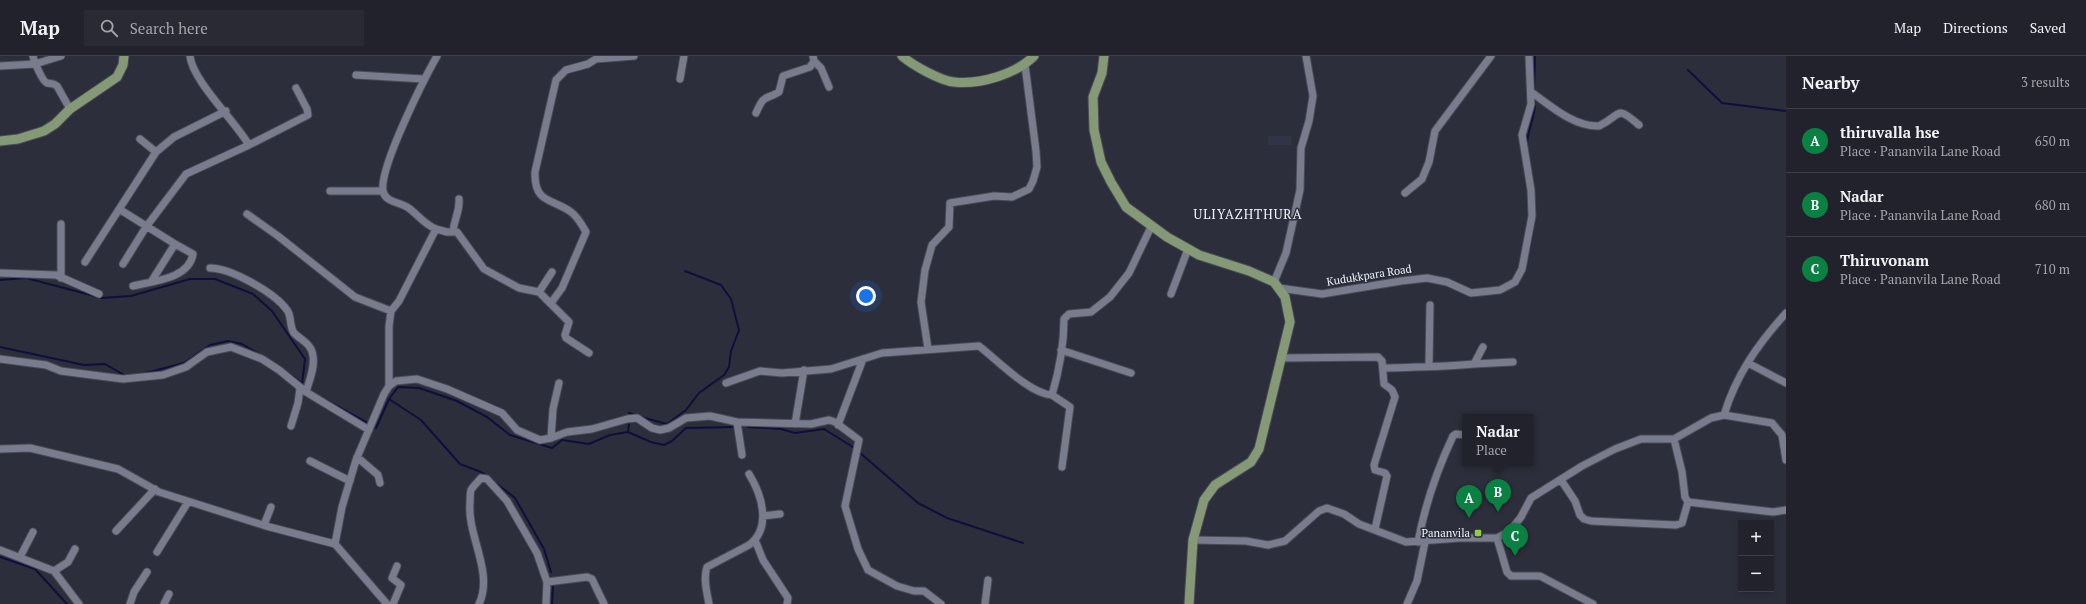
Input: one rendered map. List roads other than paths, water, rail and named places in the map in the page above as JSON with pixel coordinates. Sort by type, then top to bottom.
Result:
[{"type":"main road","points":[[0,141],[18,139],[44,131],[55,124],[70,109],[117,77],[123,65],[124,56]]},
{"type":"main road","points":[[902,56],[930,72],[953,82],[969,82],[1003,76],[1024,64],[1034,56]]},
{"type":"main road","points":[[1104,56],[1102,73],[1094,97],[1094,130],[1101,162],[1110,182],[1126,207],[1151,227],[1199,255],[1249,271],[1277,285],[1285,297],[1290,322],[1259,449],[1251,462],[1215,485],[1204,500],[1193,540],[1189,604]]},
{"type":"street","points":[[33,56],[35,64],[46,82],[56,86],[70,109]]},
{"type":"street","points":[[0,66],[35,64],[61,56]]},
{"type":"street","points":[[190,56],[193,70],[241,130],[249,145]]},
{"type":"street","points":[[437,56],[408,111],[385,175],[383,191],[388,199],[407,207],[424,224],[436,229],[457,232],[484,269],[519,288],[540,292],[569,322],[565,335],[566,338],[589,353]]},
{"type":"street","points":[[551,303],[562,288],[586,232],[571,212],[554,204],[539,193],[535,182],[535,172],[556,80],[566,70],[588,64],[602,58],[634,56]]},
{"type":"street","points":[[680,79],[684,56]]},
{"type":"street","points":[[1277,285],[1286,253],[1300,190],[1301,148],[1309,121],[1313,96],[1306,56]]},
{"type":"street","points":[[1405,193],[1422,179],[1430,162],[1435,131],[1491,56]]},
{"type":"street","name":"Kudukkpara Road","points":[[1277,285],[1322,294],[1427,278],[1447,282],[1471,293],[1500,290],[1515,282],[1522,269],[1532,216],[1531,190],[1522,135],[1531,104],[1528,56]]},
{"type":"street","points":[[814,58],[821,68],[829,87]]},
{"type":"street","points":[[756,113],[762,100],[767,96],[780,92],[784,76],[810,68],[814,58]]},
{"type":"street","points":[[928,349],[921,302],[925,270],[932,245],[950,227],[950,203],[994,196],[1012,197],[1028,189],[1033,181],[1037,167],[1036,150],[1024,64]]},
{"type":"street","points":[[356,75],[424,79]]},
{"type":"street","points":[[123,264],[146,227],[186,174],[249,145],[308,115],[307,109],[296,88]]},
{"type":"street","points":[[1531,92],[1568,117],[1583,124],[1599,126],[1620,112],[1625,113],[1639,125]]},
{"type":"street","points":[[85,262],[156,152],[174,137],[226,111]]},
{"type":"street","points":[[140,139],[156,152]]},
{"type":"street","points":[[330,191],[383,191]]},
{"type":"street","points":[[453,232],[454,220],[460,211],[459,199]]},
{"type":"street","points":[[119,209],[192,254],[191,262],[181,273],[133,286]]},
{"type":"street","points":[[247,214],[278,236],[355,297],[391,311]]},
{"type":"street","points":[[61,224],[61,278]]},
{"type":"street","points":[[1052,395],[1058,374],[1064,319],[1069,314],[1091,312],[1110,297],[1129,272],[1151,227]]},
{"type":"street","points":[[335,544],[342,507],[357,457],[389,386],[389,326],[391,311],[399,301],[436,229]]},
{"type":"street","points":[[151,282],[175,244]]},
{"type":"street","points":[[1171,294],[1188,249]]},
{"type":"street","points":[[210,268],[232,273],[270,294],[287,310],[294,332],[305,341],[313,355],[312,372],[303,390],[291,426]]},
{"type":"street","points":[[540,292],[552,272]]},
{"type":"street","points":[[0,273],[56,275],[99,294]]},
{"type":"street","points":[[1429,365],[1430,305]]},
{"type":"street","points":[[1724,415],[1731,391],[1748,363],[1761,342],[1786,313]]},
{"type":"street","points":[[726,383],[760,371],[782,372],[831,369],[882,353],[979,346],[1032,388],[1043,395],[1052,395],[1070,407],[1062,467]]},
{"type":"street","points":[[0,359],[46,365],[61,371],[123,379],[163,375],[186,367],[207,352],[231,347],[268,363],[303,390],[369,430]]},
{"type":"street","points":[[1474,364],[1483,347]]},
{"type":"street","points":[[1061,350],[1130,373]]},
{"type":"street","points":[[1282,358],[1378,357],[1382,360],[1384,384],[1392,390],[1395,397],[1374,465],[1375,470],[1385,473],[1387,476],[1376,529]]},
{"type":"street","points":[[838,425],[863,359]]},
{"type":"street","points":[[1383,368],[1429,365],[1453,367],[1474,364],[1513,362]]},
{"type":"street","points":[[1748,363],[1786,383]]},
{"type":"street","points":[[795,424],[804,370]]},
{"type":"street","points":[[389,386],[396,381],[406,378],[417,379],[440,386],[502,413],[517,430],[540,440],[551,438],[567,432],[592,429],[627,419],[637,418],[652,428],[660,430],[669,428],[686,418],[710,416],[737,422],[795,424],[811,424],[829,420],[859,440],[845,506],[858,549],[868,570],[897,586],[914,591],[924,591],[941,604]]},
{"type":"street","points":[[551,438],[553,409],[559,383]]},
{"type":"street","points":[[1193,540],[1246,541],[1268,545],[1285,541],[1319,511],[1327,508],[1344,514],[1359,524],[1376,529],[1406,542],[1460,538],[1497,538],[1510,531],[1521,517],[1531,498],[1615,449],[1641,439],[1674,438],[1711,418],[1724,415],[1772,424],[1782,435],[1786,460]]},
{"type":"street","points":[[737,422],[742,455]]},
{"type":"street","points":[[1407,604],[1416,581],[1429,497],[1442,459],[1453,436],[1456,434],[1462,435]]},
{"type":"street","points":[[1561,480],[1575,501],[1580,515],[1584,519],[1591,521],[1676,525],[1682,523],[1688,502],[1685,497],[1682,472],[1674,438]]},
{"type":"street","points":[[0,449],[30,448],[118,469],[154,489],[188,502],[264,525],[335,544],[387,604]]},
{"type":"street","points":[[357,457],[378,475],[380,483]]},
{"type":"street","points":[[310,461],[350,481]]},
{"type":"street","points":[[709,604],[706,586],[707,567],[755,540],[762,528],[763,516],[757,488],[749,474]]},
{"type":"street","points":[[479,604],[482,598],[482,564],[472,532],[469,512],[471,490],[481,478],[487,479],[507,500],[537,553],[547,582],[546,604]]},
{"type":"street","points":[[116,531],[154,489]]},
{"type":"street","points":[[157,552],[188,502]]},
{"type":"street","points":[[1688,502],[1772,512],[1786,510]]},
{"type":"street","points":[[264,525],[270,507]]},
{"type":"street","points":[[763,516],[780,514]]},
{"type":"street","points":[[20,557],[33,532]]},
{"type":"street","points":[[1497,538],[1507,572],[1512,576],[1540,576],[1593,604]]},
{"type":"street","points":[[755,540],[763,560],[788,598],[787,604]]},
{"type":"street","points":[[54,571],[68,562],[75,549]]},
{"type":"street","points":[[0,550],[54,571],[79,604]]},
{"type":"street","points":[[393,604],[401,585],[392,578],[397,566]]},
{"type":"street","points":[[130,604],[134,592],[147,572]]},
{"type":"street","points":[[547,582],[586,577],[592,579],[604,604]]},
{"type":"street","points":[[985,604],[988,580]]},
{"type":"street","points":[[164,604],[169,594]]},
{"type":"waterway","points":[[1534,89],[1535,56]]},
{"type":"waterway","points":[[1688,70],[1722,103],[1786,111]]},
{"type":"waterway","points":[[1527,145],[1535,101]]},
{"type":"waterway","points":[[1529,251],[1533,230]]},
{"type":"waterway","points":[[641,417],[667,424],[686,410],[699,393],[724,375],[729,367],[731,351],[739,330],[731,299],[721,285],[685,271]]},
{"type":"waterway","points":[[0,280],[26,278],[102,298],[131,296],[190,279],[215,279],[253,294],[272,311],[305,359],[302,384]]},
{"type":"waterway","points":[[142,374],[184,363],[210,345],[228,341],[242,344],[264,357]]},
{"type":"waterway","points":[[0,347],[84,365],[105,364],[126,376]]},
{"type":"waterway","points":[[281,368],[302,383]]},
{"type":"waterway","points":[[376,428],[389,399],[398,387],[419,388],[457,401],[487,417],[510,435],[552,448],[562,440],[589,444],[610,435],[628,432],[651,442],[664,445],[672,441],[686,428],[735,427]]},
{"type":"waterway","points":[[324,399],[366,422]]},
{"type":"waterway","points":[[389,399],[421,420],[460,464],[481,472],[487,476]]},
{"type":"waterway","points":[[629,413],[635,415]]},
{"type":"waterway","points":[[628,432],[629,424]]},
{"type":"waterway","points":[[748,427],[781,429],[795,433],[824,429],[856,449]]},
{"type":"waterway","points":[[859,452],[918,503],[947,518],[1023,543]]},
{"type":"waterway","points":[[493,481],[515,498],[544,549],[551,572]]},
{"type":"waterway","points":[[0,557],[35,569],[67,604]]},
{"type":"waterway","points":[[552,604],[553,587]]},
{"type":"place","name":"Nadar","points":[[1498,512]]},
{"type":"place","name":"thiruvalla hse","points":[[1469,518]]},
{"type":"place","name":"Pananvila","points":[[1478,533]]},
{"type":"place","name":"Thiruvonam","points":[[1515,556]]},
{"type":"district","name":"ULIYAZHTHURA","points":[[1248,214]]}]
